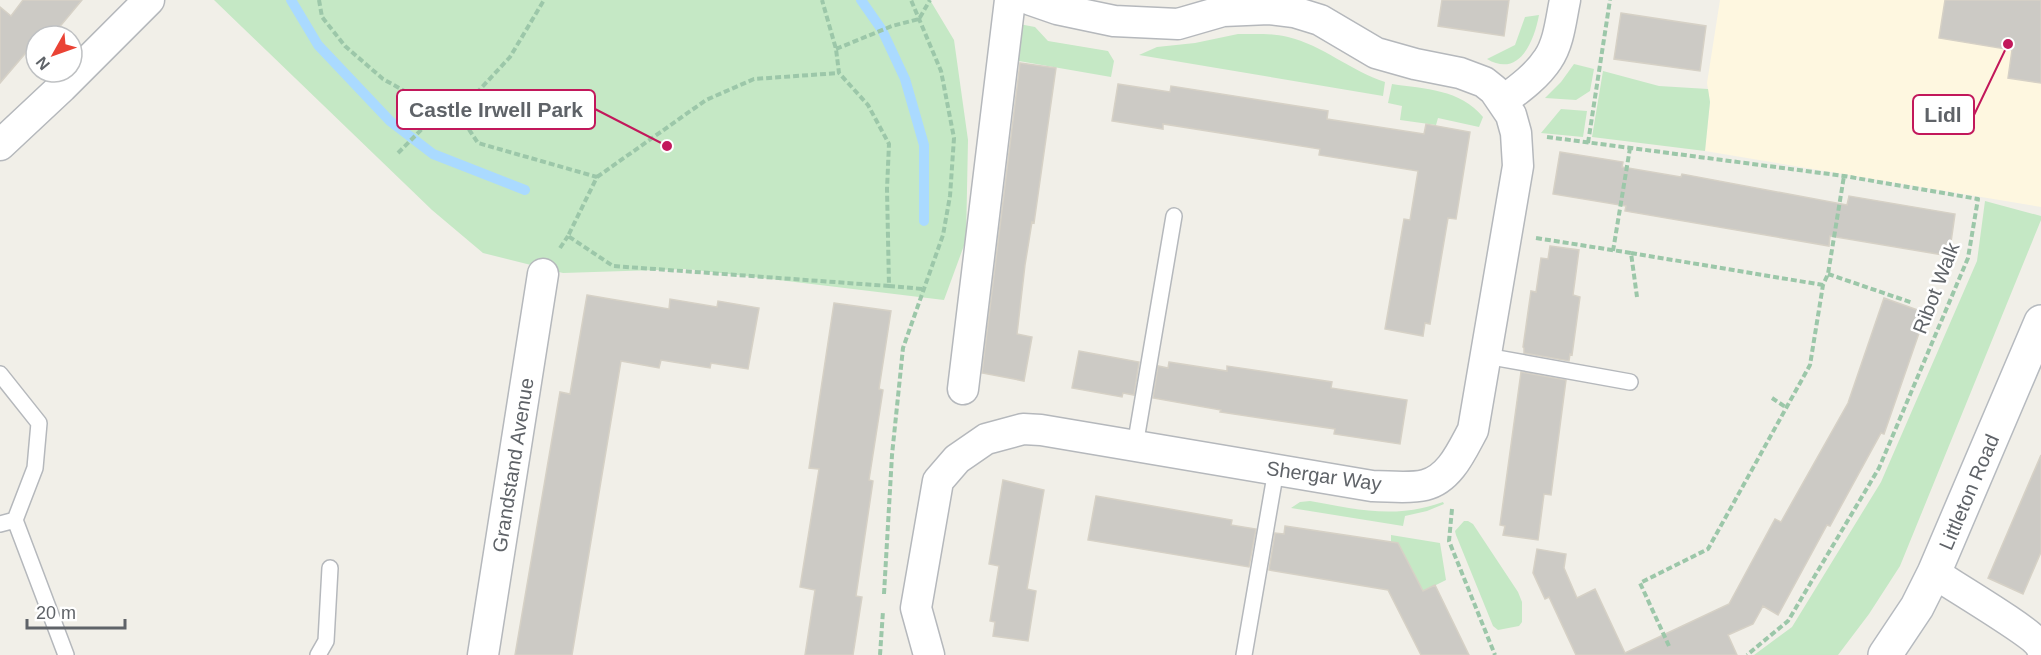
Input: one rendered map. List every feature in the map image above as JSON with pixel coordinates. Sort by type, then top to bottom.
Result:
[{"type":"street","points":[[0,145],[149,0]]},
{"type":"street","points":[[963,389],[1010,0]]},
{"type":"street","points":[[1031,0],[1057,9],[1114,21],[1178,24],[1222,5],[1294,12],[1320,20],[1376,53],[1460,73],[1484,82],[1494,90],[1511,115],[1516,133],[1518,166],[1473,430],[1457,460],[1438,478]]},
{"type":"street","points":[[1503,101],[1524,85],[1549,58],[1560,30],[1564,0]]},
{"type":"street","name":"Grandstand Avenue","points":[[483,655],[543,274]]},
{"type":"street","name":"Littleton Road","points":[[1885,655],[1917,607],[1934,573],[2037,342]]},
{"type":"street","name":"Shergar Way","points":[[929,655],[916,608],[938,482],[957,459],[986,439],[1023,429],[1041,430],[1372,486],[1425,485],[1438,478]]},
{"type":"street","points":[[1934,573],[2040,644]]},
{"type":"lane","points":[[1135,446],[1174,216]]},
{"type":"lane","points":[[1486,356],[1630,382]]},
{"type":"lane","points":[[0,374],[39,423],[35,468],[8,522],[66,655]]},
{"type":"lane","points":[[1244,655],[1276,470]]},
{"type":"lane","points":[[318,655],[326,641],[330,568]]},
{"type":"path","points":[[319,0],[322,17],[340,39],[383,80],[408,93],[442,104],[458,113],[478,143],[597,177]]},
{"type":"path","points":[[458,113],[510,57],[544,0]]},
{"type":"path","points":[[822,0],[836,49],[838,73],[868,105],[889,144],[887,189],[889,286]]},
{"type":"path","points":[[884,596],[892,455],[903,348],[943,235],[950,196],[954,138],[941,71],[911,0]]},
{"type":"path","points":[[836,49],[892,26],[919,19],[930,0]]},
{"type":"path","points":[[1588,142],[1610,0]]},
{"type":"path","points":[[838,73],[754,79],[706,100],[597,177],[568,236],[614,266],[923,289]]},
{"type":"path","points":[[398,153],[429,122],[442,104]]},
{"type":"path","name":"Ribot Walk","points":[[1516,133],[1844,176],[1978,199],[1968,258],[1879,468],[1788,621],[1747,655]]},
{"type":"path","points":[[1613,250],[1630,148]]},
{"type":"path","points":[[1669,646],[1640,583],[1708,549],[1810,365],[1844,176]]},
{"type":"path","points":[[1507,233],[1823,285]]},
{"type":"path","points":[[1631,253],[1637,297]]},
{"type":"path","points":[[1828,274],[1913,303]]},
{"type":"path","points":[[1772,398],[1787,408]]},
{"type":"path","points":[[1438,478],[1452,502],[1449,541],[1495,655]]},
{"type":"path","points":[[880,655],[883,608]]},
{"type":"shaded area","points":[[1720,0],[2041,0],[2041,207],[1705,151],[1710,102],[1707,83]]},
{"type":"green space","points":[[214,0],[930,0],[954,40],[968,140],[966,240],[944,300],[687,269],[563,273],[483,253],[432,210]]},
{"type":"green space","points":[[1539,15],[1529,46],[1516,61],[1498,64],[1487,59],[1515,45],[1525,17]]},
{"type":"green space","points":[[1019,24],[1035,27],[1048,41],[1108,51],[1114,61],[1111,77],[1013,60]]},
{"type":"green space","points":[[1238,34],[1282,36],[1313,46],[1385,82],[1383,96],[1139,55],[1157,47],[1195,43]]},
{"type":"green space","points":[[1574,64],[1594,69],[1590,91],[1576,100],[1545,98],[1561,82]]},
{"type":"green space","points":[[1603,71],[1659,86],[1708,89],[1710,102],[1705,151],[1592,137]]},
{"type":"green space","points":[[1392,84],[1429,89],[1464,101],[1483,117],[1479,127],[1438,118],[1436,125],[1400,120],[1402,106],[1388,103]]},
{"type":"green space","points":[[1561,109],[1587,111],[1583,137],[1541,133]]},
{"type":"green space","points":[[1985,201],[2041,216],[2041,220],[1900,566],[1869,614],[1838,655],[1754,655],[1792,627],[1881,482],[1977,261]]},
{"type":"green space","points":[[1310,501],[1393,512],[1443,502],[1444,504],[1405,516],[1403,526],[1291,508],[1300,502]]},
{"type":"green space","points":[[1464,521],[1473,524],[1518,592],[1522,602],[1522,622],[1519,626],[1498,630],[1493,626],[1456,535],[1455,531]]},
{"type":"green space","points":[[1391,535],[1440,543],[1446,580],[1418,594],[1413,572],[1398,543],[1391,542]]},
{"type":"building","points":[[23,0],[82,0],[62,24],[24,24],[24,55],[0,83],[0,7],[11,16]]},
{"type":"building","points":[[1442,0],[1509,0],[1504,36],[1438,26]]},
{"type":"building","points":[[1945,0],[2041,0],[2041,83],[2008,78],[2012,50],[1939,38]]},
{"type":"building","points":[[1621,13],[1706,26],[1700,71],[1614,59]]},
{"type":"building","points":[[1020,63],[1056,68],[1034,223],[1032,222],[1025,265],[1017,334],[1032,337],[1024,381],[982,373]]},
{"type":"building","points":[[1118,84],[1170,92],[1171,86],[1328,111],[1327,119],[1424,134],[1426,124],[1470,132],[1456,219],[1448,218],[1430,324],[1425,323],[1423,336],[1385,329],[1404,219],[1410,220],[1418,171],[1319,155],[1320,149],[1163,124],[1163,129],[1112,121]]},
{"type":"building","points":[[1560,152],[1623,162],[1622,167],[1681,177],[1682,174],[1847,205],[1849,196],[1955,214],[1949,256],[1830,236],[1829,246],[1625,211],[1626,206],[1553,194]]},
{"type":"building","points":[[1550,246],[1579,250],[1573,295],[1580,297],[1572,355],[1570,354],[1569,361],[1524,353],[1523,347],[1531,291],[1536,292],[1541,258],[1548,259]]},
{"type":"building","points":[[587,295],[669,309],[670,299],[717,307],[718,301],[759,308],[748,369],[711,363],[710,368],[661,360],[659,368],[621,361],[572,655],[515,655],[560,392],[570,394]]},
{"type":"building","points":[[1884,298],[1926,313],[1884,434],[1881,433],[1830,526],[1827,525],[1778,615],[1763,606],[1753,624],[1728,635],[1737,655],[1576,655],[1549,597],[1545,599],[1533,573],[1537,549],[1566,554],[1564,568],[1577,598],[1595,589],[1625,653],[1729,604],[1775,519],[1781,522],[1848,403]]},
{"type":"building","points":[[834,303],[891,311],[879,389],[883,390],[869,480],[873,481],[856,596],[862,597],[853,655],[805,655],[815,590],[800,587],[819,469],[809,468]]},
{"type":"building","points":[[1079,351],[1139,362],[1134,395],[1123,393],[1122,397],[1072,388]]},
{"type":"building","points":[[1169,362],[1227,371],[1227,366],[1332,382],[1331,388],[1407,400],[1400,444],[1334,434],[1335,429],[1220,412],[1221,410],[1153,398],[1158,366],[1168,368]]},
{"type":"building","points":[[1521,372],[1566,380],[1551,495],[1544,494],[1538,540],[1503,535],[1505,526],[1500,525]]},
{"type":"building","points":[[2041,455],[2041,552],[2023,594],[1988,578]]},
{"type":"building","points":[[1003,480],[1044,490],[1027,589],[1036,591],[1028,641],[993,636],[995,622],[990,621],[999,566],[989,564]]},
{"type":"building","points":[[1096,496],[1232,520],[1231,525],[1256,529],[1249,567],[1088,540]]},
{"type":"building","points":[[1285,526],[1398,543],[1423,591],[1435,585],[1469,655],[1421,655],[1388,590],[1269,570],[1275,533],[1284,534]]},
{"type":"waterway","points":[[291,0],[318,45],[390,121],[433,154],[525,190]]},
{"type":"waterway","points":[[861,0],[882,30],[905,79],[924,145],[924,221]]},
{"type":"place","name":"Lidl","points":[[2008,44]]},
{"type":"place","name":"Castle Irwell Park","points":[[667,146]]}]
